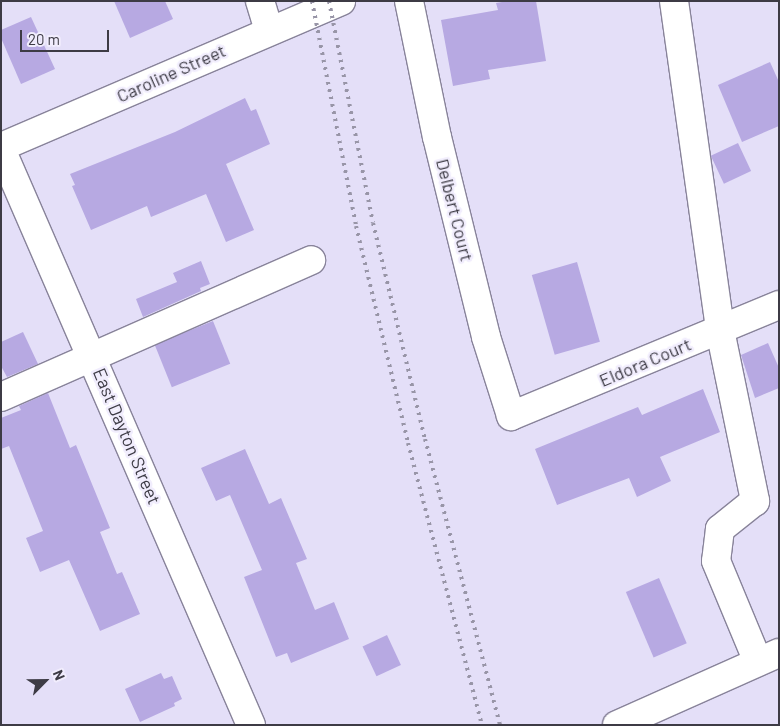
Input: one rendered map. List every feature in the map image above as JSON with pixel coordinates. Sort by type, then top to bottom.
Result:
[{"type":"street","points":[[260,1],[269,30]]},
{"type":"street","name":"Caroline Street","points":[[1,148],[269,30],[341,1]]},
{"type":"street","name":"Delbert Court","points":[[409,1],[439,146],[486,337],[511,416]]},
{"type":"street","points":[[617,725],[769,657],[716,561],[720,529],[755,501],[720,330],[674,1]]},
{"type":"street","name":"East Dayton Street","points":[[1,148],[252,725]]},
{"type":"street","points":[[1,397],[310,260]]},
{"type":"street","name":"Eldora Court","points":[[511,416],[779,305]]},
{"type":"building","points":[[114,1],[165,1],[173,19],[130,38]]},
{"type":"building","points":[[536,1],[546,61],[488,70],[490,79],[453,86],[441,20],[498,10],[496,3]]},
{"type":"building","points":[[31,17],[55,69],[21,84],[1,38],[1,30]]},
{"type":"building","points":[[770,62],[779,82],[779,126],[742,142],[718,85]]},
{"type":"building","points":[[245,98],[251,111],[256,109],[270,144],[226,164],[254,230],[226,242],[206,194],[151,217],[147,206],[91,230],[72,186],[75,185],[70,174],[175,132]]},
{"type":"building","points":[[738,143],[751,171],[724,184],[711,156]]},
{"type":"building","points":[[201,261],[210,284],[200,288],[201,291],[143,317],[136,299],[177,282],[173,273]]},
{"type":"building","points":[[577,262],[600,342],[555,355],[532,275]]},
{"type":"building","points":[[213,321],[230,364],[172,387],[155,345]]},
{"type":"building","points":[[23,332],[38,364],[7,377],[1,366],[1,342]]},
{"type":"building","points":[[768,343],[779,368],[779,388],[755,398],[741,355]]},
{"type":"building","points":[[703,389],[720,432],[660,457],[671,481],[637,497],[629,478],[557,505],[535,449],[638,407],[642,415]]},
{"type":"building","points":[[48,393],[70,448],[76,445],[110,528],[100,532],[117,574],[122,572],[140,614],[100,631],[69,560],[40,572],[26,538],[43,531],[9,446],[1,449],[1,418],[21,410],[19,406]]},
{"type":"building","points":[[245,449],[269,504],[281,498],[307,559],[296,563],[315,610],[334,602],[349,639],[291,663],[287,653],[276,657],[244,577],[262,570],[230,495],[216,501],[201,468]]},
{"type":"building","points":[[659,578],[687,643],[654,657],[626,592]]},
{"type":"building","points":[[387,635],[401,665],[376,676],[363,646]]},
{"type":"building","points":[[161,673],[164,679],[172,676],[182,699],[174,703],[175,706],[140,722],[125,689]]},
{"type":"railway","points":[[312,1],[356,226],[408,443],[482,725]]},
{"type":"railway","points":[[329,1],[373,223],[425,439],[500,725]]}]
